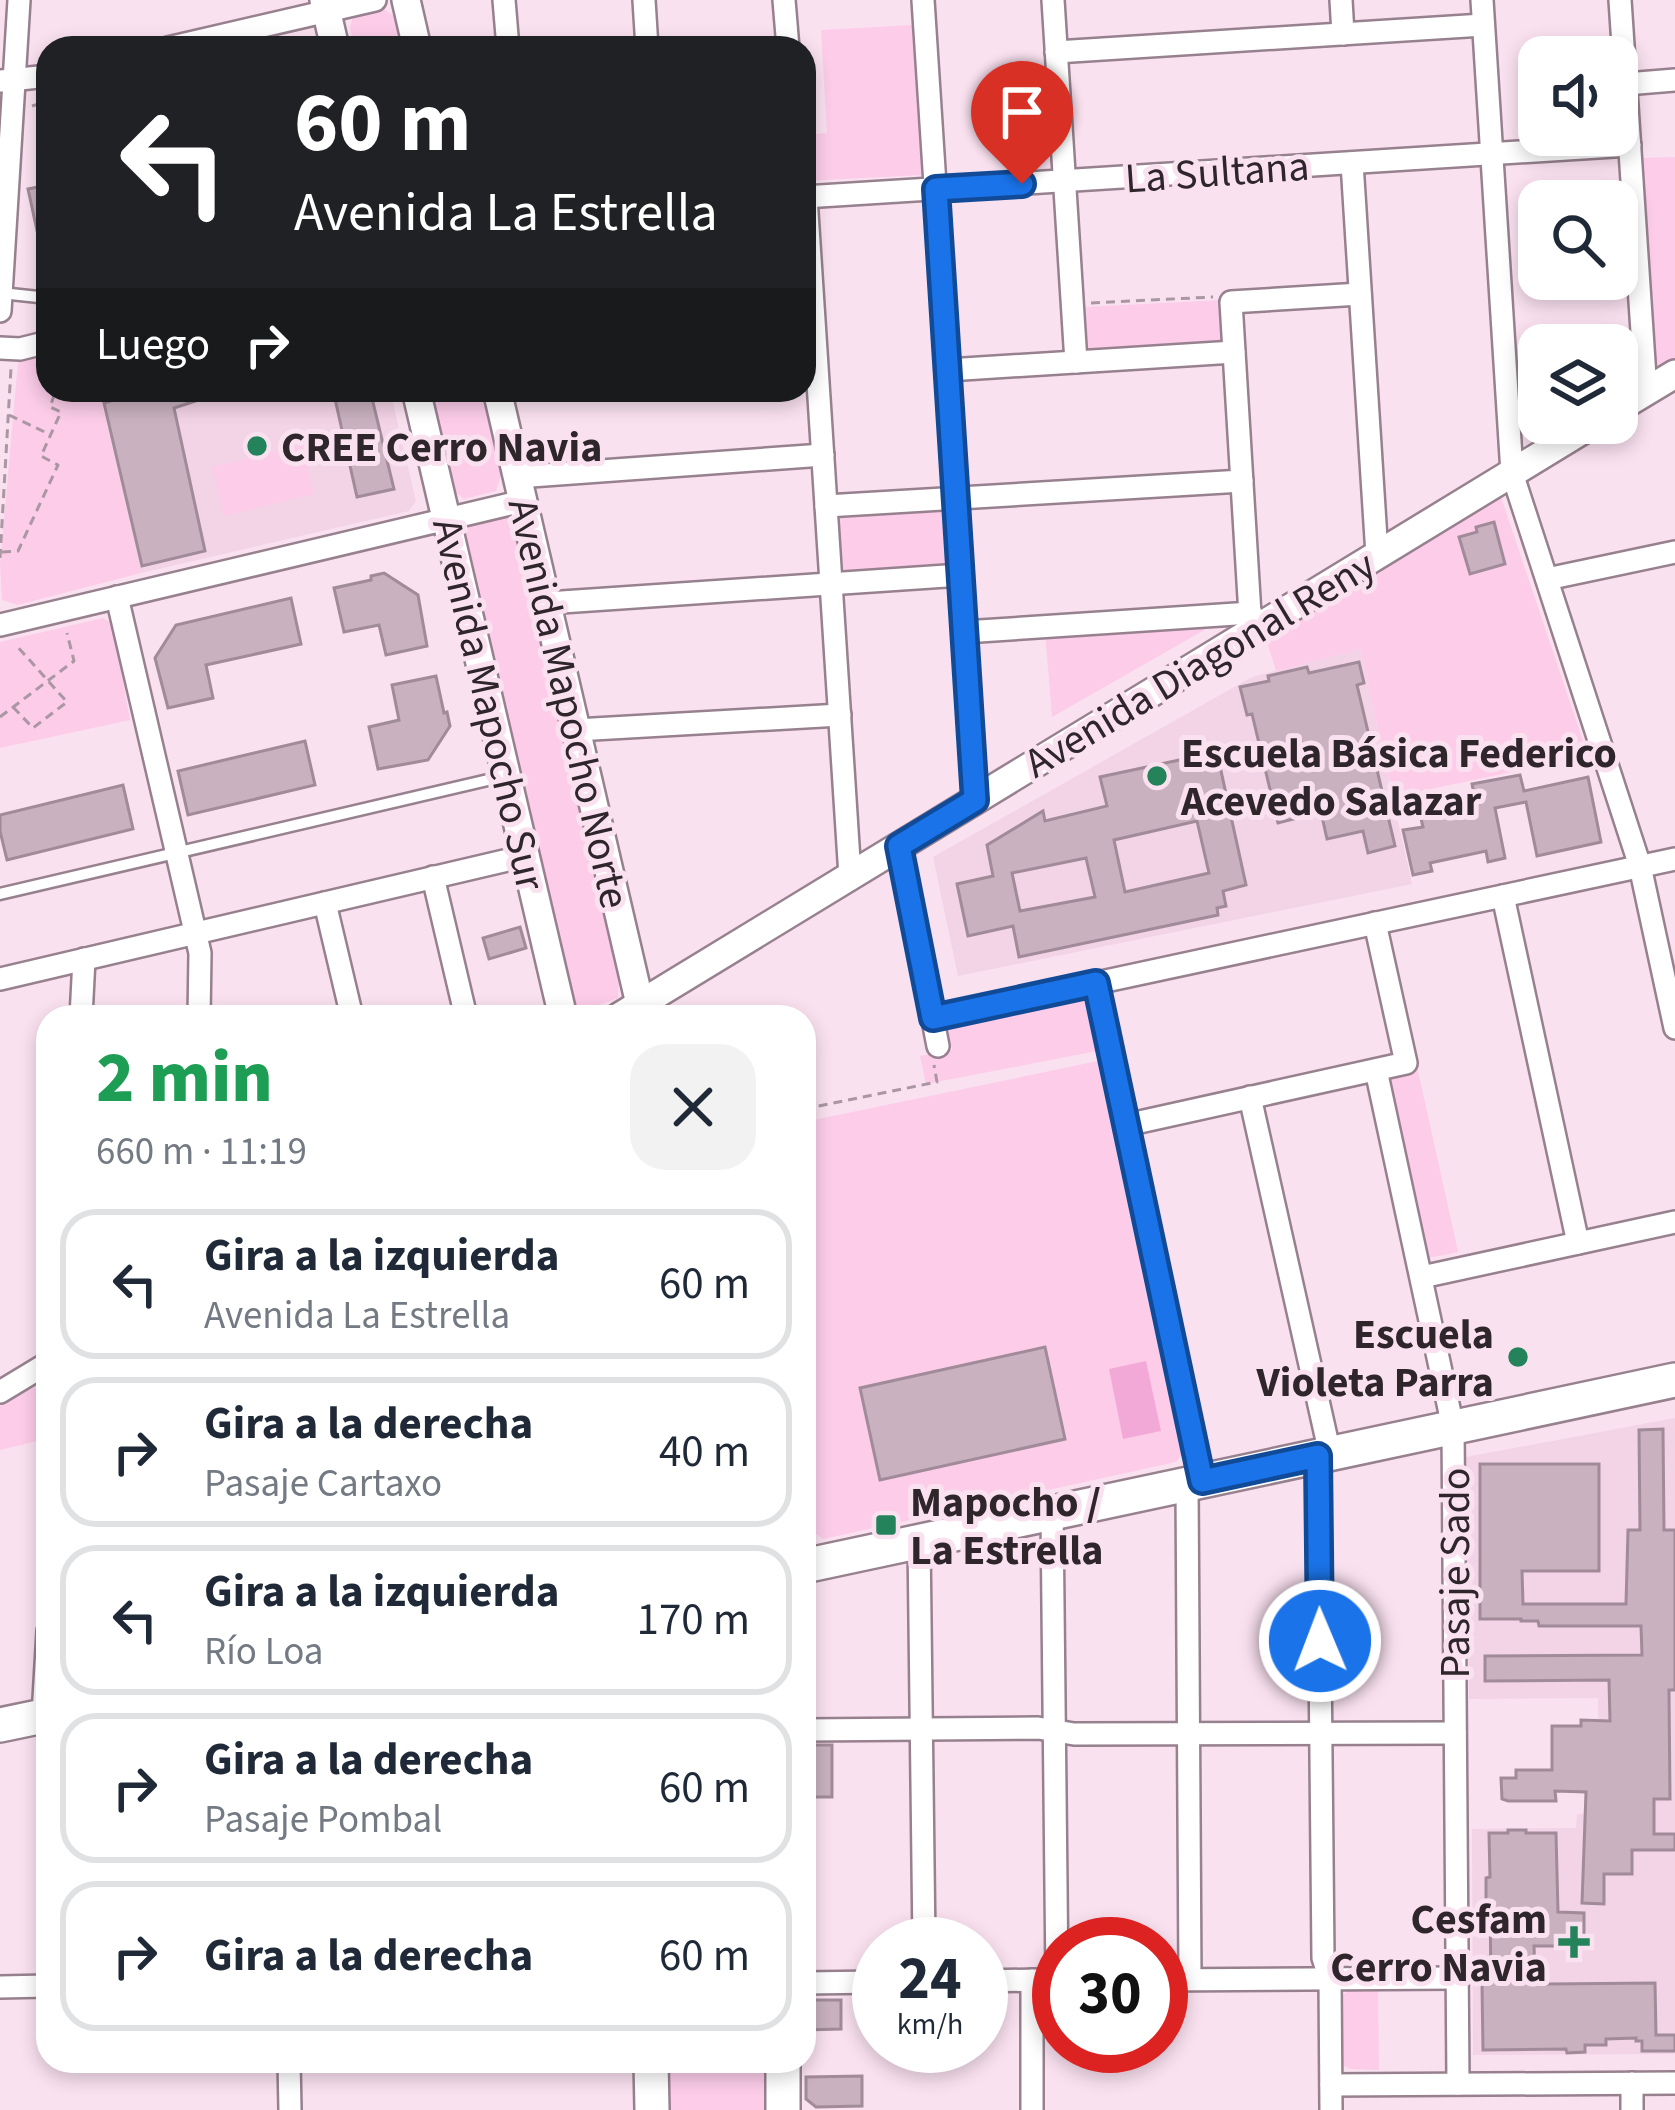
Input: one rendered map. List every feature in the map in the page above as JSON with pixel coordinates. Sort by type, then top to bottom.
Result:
[{"type":"main road","points":[[816,1563],[1675,1380]]},
{"type":"main road","points":[[0,1725],[36,1723]]},
{"type":"main road","points":[[0,1747],[36,1727]]},
{"type":"main road","points":[[651,2073],[652,2110]]},
{"type":"main road","points":[[783,2073],[784,2110]]},
{"type":"street","points":[[0,311],[7,81],[19,0]]},
{"type":"street","points":[[213,36],[325,6],[375,0]]},
{"type":"street","points":[[406,0],[414,36]]},
{"type":"street","points":[[504,0],[507,36]]},
{"type":"street","points":[[644,0],[646,36]]},
{"type":"street","points":[[784,0],[787,36]]},
{"type":"street","points":[[923,0],[975,800]]},
{"type":"street","points":[[1053,0],[1076,362]]},
{"type":"street","points":[[1341,0],[1343,34]]},
{"type":"street","points":[[1482,0],[1512,473],[1640,866],[1675,1028]]},
{"type":"street","points":[[1621,0],[1623,36]]},
{"type":"street","points":[[1056,52],[1483,25]]},
{"type":"street","points":[[1638,83],[1675,80]]},
{"type":"street","name":"La Sultana","points":[[816,196],[1518,152]]},
{"type":"street","points":[[1631,156],[1646,392]]},
{"type":"street","points":[[1352,163],[1376,555]]},
{"type":"street","points":[[964,632],[1251,622],[1231,302],[1360,294]]},
{"type":"street","points":[[0,348],[36,345]]},
{"type":"street","points":[[947,370],[1234,352]]},
{"type":"street","points":[[1638,397],[1675,374]]},
{"type":"street","points":[[816,390],[850,876]]},
{"type":"street","name":"Avenida Mapocho Sur","points":[[419,402],[560,1005]]},
{"type":"street","name":"Avenida Mapocho Norte","points":[[500,402],[576,730],[632,1005]]},
{"type":"street","name":"Avenida Diagonal Reny","points":[[647,1005],[1251,622],[1376,555],[1560,444]]},
{"type":"street","points":[[7,634],[117,597],[446,518],[520,489],[823,454]]},
{"type":"street","points":[[826,506],[1242,481]]},
{"type":"street","points":[[1547,579],[1675,552]]},
{"type":"street","points":[[547,603],[961,575]]},
{"type":"street","points":[[117,597],[196,933],[202,970],[200,1005]]},
{"type":"street","points":[[576,730],[840,715]]},
{"type":"street","points":[[899,846],[938,1046]]},
{"type":"street","points":[[0,979],[525,856]]},
{"type":"street","points":[[933,1018],[1675,859]]},
{"type":"street","points":[[433,878],[463,1005]]},
{"type":"street","points":[[1503,896],[1577,1243]]},
{"type":"street","points":[[326,903],[349,1005]]},
{"type":"street","points":[[1126,1125],[1406,1063],[1375,923]]},
{"type":"street","points":[[82,1005],[84,959]]},
{"type":"street","points":[[1096,983],[1194,1482],[1188,1734],[1190,1979],[1457,1978]]},
{"type":"street","name":"Pasaje Sado","points":[[1376,1070],[1453,1427],[1458,2084]]},
{"type":"street","points":[[1250,1097],[1324,1455],[1323,1958],[1330,1978],[1331,2110]]},
{"type":"street","points":[[1422,1276],[1675,1222]]},
{"type":"street","points":[[0,1392],[36,1370]]},
{"type":"street","points":[[1052,1513],[1057,1917]]},
{"type":"street","points":[[919,1541],[924,1917]]},
{"type":"street","points":[[816,1730],[1455,1733]]},
{"type":"street","points":[[1008,1980],[1032,1980]]},
{"type":"street","points":[[816,1983],[852,1982]]},
{"type":"street","points":[[0,1987],[36,1987]]},
{"type":"street","points":[[289,2073],[290,2110]]},
{"type":"street","points":[[1032,2073],[1032,2110]]},
{"type":"street","points":[[1632,2083],[1632,2110]]},
{"type":"street","points":[[1331,2085],[1675,2083]]},
{"type":"street","points":[[1500,2084],[1500,2110]]},
{"type":"lane","points":[[1,282],[36,294]]},
{"type":"lane","points":[[0,893],[507,776]]},
{"type":"path","points":[[1072,304],[1224,297],[1231,302]]},
{"type":"path","points":[[0,552],[18,551],[58,466],[41,457],[62,412],[50,406],[52,402]]},
{"type":"path","points":[[8,415],[51,435]]},
{"type":"path","points":[[0,717],[74,661],[66,632]]},
{"type":"path","points":[[7,634],[67,702],[33,728],[13,707]]},
{"type":"path","points":[[816,1107],[937,1082],[931,1048],[938,1046]]},
{"type":"shaded area","points":[[380,6],[395,17],[399,36],[352,36],[354,13]]},
{"type":"shaded area","points":[[913,25],[923,175],[816,180],[816,134],[827,133],[821,30]]},
{"type":"shaded area","points":[[1675,157],[1675,365],[1658,371],[1652,369],[1640,158]]},
{"type":"shaded area","points":[[1221,300],[1225,344],[1088,354],[1086,307]]},
{"type":"shaded area","points":[[36,357],[36,402],[102,402],[141,573],[17,605],[2,600],[0,564],[18,362]]},
{"type":"shaded area","name":"CREE Cerro Navia","points":[[102,402],[393,402],[416,501],[409,511],[141,573]]},
{"type":"shaded area","points":[[432,402],[485,402],[502,473],[496,491],[464,499],[450,488]]},
{"type":"shaded area","points":[[301,445],[314,494],[224,516],[212,467]]},
{"type":"shaded area","points":[[1500,494],[1588,756],[1393,797],[1360,649],[1276,671],[1265,635]]},
{"type":"shaded area","points":[[946,505],[950,571],[839,576],[836,512]]},
{"type":"shaded area","points":[[504,512],[513,521],[619,978],[618,998],[599,1005],[572,1003],[462,535],[467,521]]},
{"type":"shaded area","points":[[103,618],[112,623],[130,720],[0,748],[0,642]]},
{"type":"shaded area","points":[[1220,621],[1052,717],[1045,632]]},
{"type":"shaded area","name":"Escuela Básica Federico Acevedo Salazar","points":[[1360,649],[1412,884],[958,976],[933,857],[1252,677]]},
{"type":"shaded area","points":[[1085,992],[1097,1051],[926,1084],[920,1056],[952,1050],[946,1019]]},
{"type":"shaded area","points":[[1103,1060],[1186,1449],[1176,1462],[823,1539],[816,1534],[816,1120]]},
{"type":"shaded area","points":[[1417,1066],[1458,1252],[1424,1259],[1386,1076]]},
{"type":"shaded area","points":[[1146,1361],[1161,1431],[1123,1439],[1109,1369]]},
{"type":"shaded area","points":[[36,1386],[36,1441],[0,1450],[0,1406]]},
{"type":"shaded area","points":[[1675,1418],[1675,2054],[1473,2055],[1472,1829],[1576,1828],[1577,1814],[1600,1813],[1598,1698],[1469,1699],[1466,1457]]},
{"type":"shaded area","points":[[1350,1990],[1378,1990],[1379,2070],[1340,2064],[1340,1996]]},
{"type":"shaded area","points":[[661,2073],[768,2073],[768,2110],[662,2110]]},
{"type":"building","points":[[36,187],[36,226],[28,189]]},
{"type":"building","points":[[192,402],[174,408],[205,551],[142,566],[104,403]]},
{"type":"building","points":[[336,402],[373,402],[394,489],[357,497]]},
{"type":"building","points":[[1494,522],[1505,564],[1470,574],[1459,537]]},
{"type":"building","points":[[384,573],[418,595],[427,646],[386,655],[379,625],[344,632],[334,588]]},
{"type":"building","points":[[291,598],[301,644],[206,665],[213,698],[168,708],[155,658],[176,625]]},
{"type":"building","points":[[1359,662],[1364,683],[1357,685],[1395,846],[1368,853],[1363,831],[1327,839],[1321,812],[1278,823],[1252,714],[1247,715],[1240,687],[1307,667],[1309,673]]},
{"type":"building","points":[[436,676],[450,726],[428,760],[378,769],[369,727],[399,720],[392,685]]},
{"type":"building","points":[[305,741],[315,785],[188,815],[178,771]]},
{"type":"building","points":[[1216,748],[1246,885],[1223,891],[1226,906],[1217,908],[1218,915],[1019,957],[1013,926],[968,936],[957,884],[993,876],[987,845],[1043,811],[1045,821],[1107,806],[1100,777],[1184,759],[1183,755]],"holes":[[[1197,821],[1209,873],[1125,892],[1114,840]],[[1086,858],[1095,897],[1020,911],[1012,873]]]},
{"type":"building","points":[[1520,775],[1524,791],[1588,777],[1601,842],[1537,856],[1526,802],[1495,808],[1505,858],[1488,862],[1486,851],[1430,863],[1432,871],[1413,875],[1403,830],[1423,827],[1420,815],[1476,804],[1472,784]]},
{"type":"building","points":[[123,785],[133,829],[7,860],[0,815]]},
{"type":"building","points":[[520,927],[526,948],[489,959],[483,938]]},
{"type":"building","points":[[1045,1347],[1065,1439],[880,1480],[860,1388]]},
{"type":"building","points":[[1663,1429],[1664,1530],[1675,1530],[1675,1690],[1669,1690],[1670,1799],[1654,1799],[1654,1834],[1675,1834],[1675,1850],[1632,1850],[1632,1874],[1604,1874],[1604,1904],[1582,1903],[1586,1792],[1555,1791],[1556,1801],[1508,1801],[1502,1799],[1501,1778],[1516,1778],[1516,1770],[1552,1770],[1552,1726],[1610,1721],[1609,1680],[1485,1681],[1485,1656],[1642,1655],[1641,1626],[1539,1626],[1538,1621],[1480,1619],[1480,1464],[1599,1464],[1599,1571],[1522,1571],[1523,1604],[1626,1604],[1628,1530],[1640,1530],[1639,1430]]},
{"type":"building","points":[[816,1745],[832,1745],[832,1797],[816,1797]]},
{"type":"building","points":[[1489,1833],[1556,1833],[1558,1912],[1584,1913],[1584,1938],[1556,1938],[1557,1946],[1534,1946],[1535,1976],[1546,1976],[1546,1984],[1655,1983],[1656,2035],[1675,2035],[1675,2051],[1642,2051],[1642,2041],[1636,2038],[1606,2039],[1606,2045],[1585,2045],[1585,2052],[1483,2050],[1482,1984],[1491,1984],[1490,1902],[1486,1902]]},
{"type":"building","points":[[816,2000],[841,2000],[841,2029],[816,2030]]},
{"type":"building","points":[[862,2076],[862,2106],[816,2107],[806,2099],[806,2077]]},
{"type":"place","name":"CREE Cerro Navia","points":[[257,446]]},
{"type":"place","name":"Escuela Básica Federico Acevedo Salazar","points":[[1157,776]]},
{"type":"place","name":"Escuela Violeta Parra","points":[[1518,1357]]},
{"type":"place","name":"Mapocho / La Estrella","points":[[886,1525]]},
{"type":"place","name":"Cesfam Cerro Navia","points":[[1574,1942]]},
{"type":"route","points":[[1022,184],[936,189],[975,800],[899,846],[933,1018],[1096,983],[1202,1481],[1318,1456],[1320,1641]]}]
